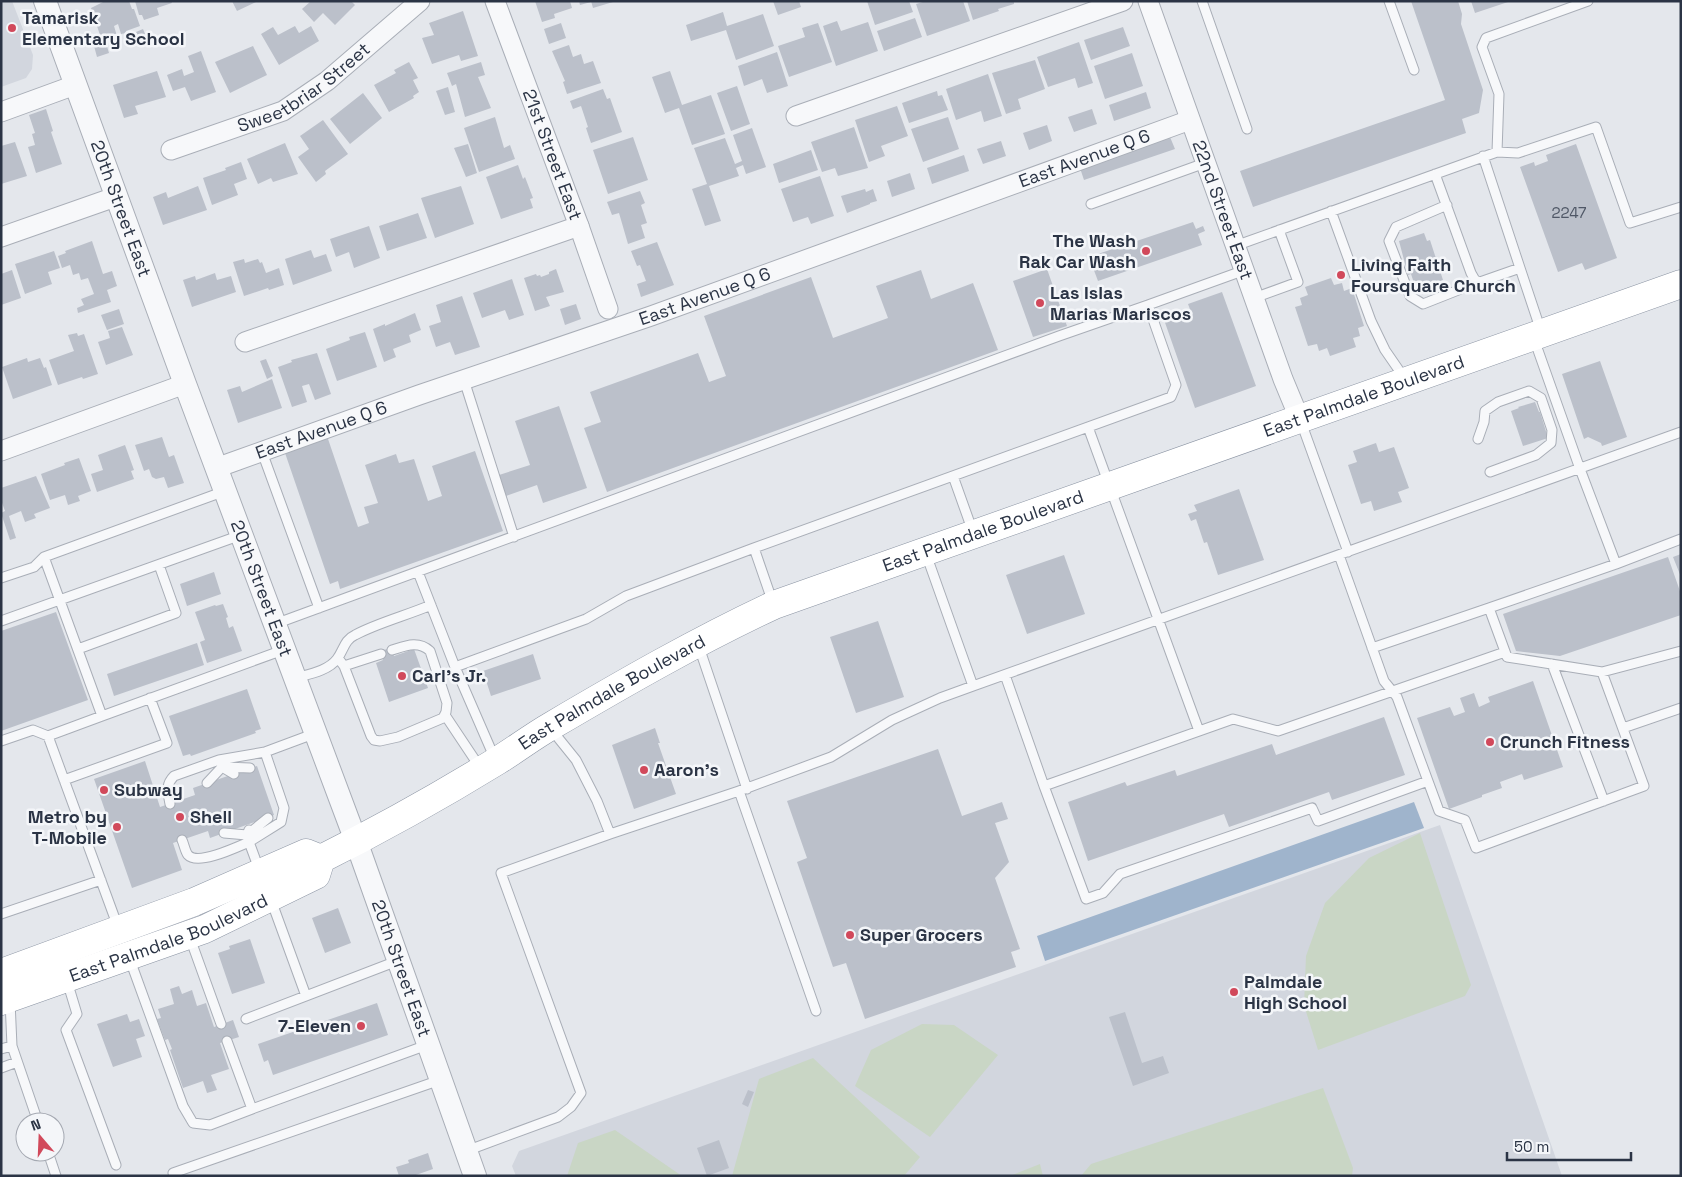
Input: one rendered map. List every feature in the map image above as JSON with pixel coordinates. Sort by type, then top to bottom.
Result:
[{"type":"highway","name":"East Palmdale Boulevard","points":[[6,999],[205,929],[266,886],[306,853],[321,859],[356,842],[489,766],[549,727],[697,643],[774,605],[1681,284]]},
{"type":"highway","name":"East Palmdale Boulevard","points":[[1,973],[194,902],[266,886]]},
{"type":"highway","points":[[6,999],[12,988],[27,978],[84,956],[106,945],[113,941],[119,930]]},
{"type":"street","name":"20th Street East","points":[[46,1],[115,197],[356,842],[475,1176]]},
{"type":"street","name":"Sweetbriar Street","points":[[172,150],[284,110],[327,81],[420,1]]},
{"type":"street","name":"21st Street East","points":[[495,1],[608,309]]},
{"type":"street","points":[[796,116],[1123,1]]},
{"type":"street","name":"22nd Street East","points":[[1148,1],[1283,379],[1300,420]]},
{"type":"street","points":[[1,112],[75,85]]},
{"type":"street","name":"East Avenue Q 6","points":[[216,468],[651,316],[1190,120]]},
{"type":"street","points":[[1,237],[115,197]]},
{"type":"street","points":[[245,342],[579,226]]},
{"type":"street","points":[[1,451],[185,384]]},
{"type":"lane","points":[[1202,1],[1247,129]]},
{"type":"lane","points":[[1389,1],[1414,70]]},
{"type":"lane","points":[[1497,152],[1499,94],[1482,47],[1486,38],[1588,1]]},
{"type":"lane","points":[[1235,246],[1483,156],[1497,152],[1518,153],[1596,127],[1630,223],[1681,207]]},
{"type":"lane","points":[[1483,156],[1520,268],[1537,335],[1580,468],[1616,564]]},
{"type":"lane","points":[[1091,204],[1205,162]]},
{"type":"lane","points":[[1435,174],[1471,273],[1476,280],[1480,282],[1520,268]]},
{"type":"lane","points":[[1447,206],[1396,227],[1389,241],[1410,296],[1423,304],[1466,287],[1476,280]]},
{"type":"lane","points":[[1331,211],[1371,321],[1385,350],[1407,382]]},
{"type":"lane","points":[[1254,298],[1298,282],[1279,230]]},
{"type":"lane","points":[[275,624],[1244,270]]},
{"type":"lane","points":[[455,667],[578,622],[626,596],[1171,396],[1176,385],[1148,305]]},
{"type":"lane","points":[[464,380],[514,536]]},
{"type":"lane","points":[[1478,439],[1484,422],[1485,411],[1498,402],[1529,391],[1541,398],[1552,430],[1551,443],[1536,454],[1490,472]]},
{"type":"lane","points":[[1300,420],[1348,552]]},
{"type":"lane","points":[[1088,427],[1199,731]]},
{"type":"lane","points":[[466,1151],[558,1117],[571,1107],[581,1093],[501,873],[610,834],[743,790],[831,757],[892,720],[940,698],[1681,432]]},
{"type":"lane","points":[[262,452],[319,608]]},
{"type":"lane","points":[[953,476],[974,534]]},
{"type":"lane","points":[[1,578],[34,567],[44,557],[225,491]]},
{"type":"lane","points":[[1,621],[242,535]]},
{"type":"lane","points":[[1372,648],[1616,564],[1681,539]]},
{"type":"lane","points":[[754,548],[774,605]]},
{"type":"lane","points":[[925,551],[973,686]]},
{"type":"lane","points":[[1339,555],[1384,682],[1398,697],[1439,811],[1466,820],[1476,848],[1644,786],[1602,672]]},
{"type":"lane","points":[[44,557],[102,716]]},
{"type":"lane","points":[[78,649],[176,613],[159,565]]},
{"type":"lane","points":[[418,572],[455,667],[489,766]]},
{"type":"lane","points":[[295,678],[323,670],[338,658],[343,645],[354,635],[431,606]]},
{"type":"lane","points":[[1489,608],[1507,657],[1602,672],[1681,651]]},
{"type":"lane","points":[[697,643],[816,1011]]},
{"type":"lane","points":[[338,658],[344,666],[371,736],[374,740],[380,741],[398,737],[441,721],[445,714],[447,703],[430,652],[425,647],[409,644],[392,650]]},
{"type":"lane","points":[[1,741],[33,730],[48,736],[284,650]]},
{"type":"lane","points":[[1044,786],[1233,719],[1278,731],[1505,652]]},
{"type":"lane","points":[[344,666],[381,654]]},
{"type":"lane","points":[[1552,664],[1604,801]]},
{"type":"lane","points":[[1005,675],[1086,899],[1103,893],[1120,874],[1312,808],[1318,821],[1428,781]]},
{"type":"lane","points":[[64,780],[167,743],[150,698]]},
{"type":"lane","points":[[1623,728],[1681,708]]},
{"type":"lane","points":[[445,714],[489,766]]},
{"type":"lane","points":[[549,727],[576,760],[597,801],[610,834]]},
{"type":"lane","points":[[170,804],[167,788],[169,781],[174,776],[265,752],[316,733]]},
{"type":"lane","points":[[48,736],[119,930]]},
{"type":"lane","points":[[182,840],[188,854],[194,858],[203,859],[280,822],[284,808],[265,752]]},
{"type":"lane","points":[[220,764],[250,768]]},
{"type":"lane","points":[[220,764],[234,774]]},
{"type":"lane","points":[[207,783],[220,764]]},
{"type":"lane","points":[[248,839],[268,818]]},
{"type":"lane","points":[[252,823],[248,839],[306,996]]},
{"type":"lane","points":[[224,832],[248,839]]},
{"type":"lane","points":[[1,914],[100,880]]},
{"type":"lane","points":[[189,935],[222,1024]]},
{"type":"lane","points":[[129,957],[183,1106],[193,1123],[210,1125],[428,1044]]},
{"type":"lane","points":[[246,1019],[398,961]]},
{"type":"lane","points":[[66,979],[77,1014],[66,1030],[116,1165]]},
{"type":"lane","points":[[6,999],[12,1046],[34,1112]]},
{"type":"lane","points":[[227,1041],[252,1109]]},
{"type":"lane","points":[[1,1049],[12,1046]]},
{"type":"lane","points":[[1,1068],[17,1062]]},
{"type":"lane","points":[[173,1173],[441,1080]]},
{"type":"lane","points":[[51,1162],[56,1176]]},
{"type":"shaded area","name":"Tamarisk Elementary School","points":[[1,1],[12,1],[33,55],[32,69],[26,78],[1,87]]},
{"type":"shaded area","name":"Palmdale High School","points":[[1440,825],[1562,1176],[516,1176],[512,1166],[519,1151]]},
{"type":"green space","points":[[1420,833],[1471,985],[1465,996],[1318,1050],[1304,1005],[1306,956],[1325,903],[1369,858]]},
{"type":"green space","points":[[922,1024],[954,1025],[998,1055],[930,1137],[855,1086],[871,1050]]},
{"type":"green space","points":[[813,1058],[920,1157],[904,1176],[732,1176],[759,1079]]},
{"type":"green space","points":[[1323,1088],[1353,1168],[1352,1176],[1081,1176],[1091,1164]]},
{"type":"green space","points":[[615,1130],[682,1176],[567,1176],[578,1143]]},
{"type":"green space","points":[[1040,1164],[1043,1176],[1010,1176]]},
{"type":"water","points":[[1414,802],[1424,828],[1045,961],[1037,936]]},
{"type":"building","points":[[105,1],[129,1],[140,26],[121,34],[118,24],[114,26],[117,36],[102,41],[91,8]]},
{"type":"building","points":[[135,1],[171,1],[172,3],[157,8],[159,15],[144,20],[142,15],[139,15]]},
{"type":"building","points":[[232,1],[258,1],[237,11]]},
{"type":"building","points":[[311,1],[351,1],[355,5],[335,25],[323,13],[314,22],[302,9]]},
{"type":"building","points":[[535,1],[570,1],[572,8],[554,14],[555,18],[542,22]]},
{"type":"building","points":[[579,1],[591,1],[591,2],[580,5]]},
{"type":"building","points":[[591,1],[613,1],[613,2],[593,8]]},
{"type":"building","points":[[773,1],[799,1],[801,7],[778,15]]},
{"type":"building","points":[[867,1],[909,1],[913,12],[875,25]]},
{"type":"building","points":[[926,1],[963,1],[970,21],[927,36],[916,4]]},
{"type":"building","points":[[967,1],[1014,1],[1014,4],[973,20]]},
{"type":"building","points":[[1411,1],[1458,1],[1462,14],[1461,24],[1483,90],[1479,113],[1462,119],[1466,133],[1253,207],[1240,171],[1445,100]]},
{"type":"building","points":[[1471,1],[1508,1],[1508,2],[1475,13]]},
{"type":"building","points":[[463,11],[478,56],[461,61],[459,55],[432,64],[422,38],[434,35],[429,23]]},
{"type":"building","points":[[723,12],[727,26],[763,14],[774,46],[736,60],[726,30],[691,41],[686,25]]},
{"type":"building","points":[[915,18],[922,37],[884,51],[877,31]]},
{"type":"building","points":[[837,21],[841,31],[868,22],[878,51],[836,66],[823,26]]},
{"type":"building","points":[[561,23],[566,38],[549,44],[544,29]]},
{"type":"building","points":[[818,23],[832,62],[789,77],[778,46],[805,37],[802,28]]},
{"type":"building","points":[[295,26],[299,33],[311,26],[319,41],[279,65],[261,34],[273,27],[278,35]]},
{"type":"building","points":[[1123,27],[1130,46],[1091,60],[1084,40]]},
{"type":"building","points":[[143,29],[149,44],[142,46],[136,32]]},
{"type":"building","points":[[1079,42],[1093,83],[1078,88],[1075,78],[1048,87],[1037,57]]},
{"type":"building","points":[[106,43],[109,53],[97,57],[94,46]]},
{"type":"building","points":[[569,45],[573,57],[581,54],[584,64],[593,61],[601,83],[567,94],[563,82],[565,81],[552,51]]},
{"type":"building","points":[[253,46],[267,75],[230,93],[215,62]]},
{"type":"building","points":[[201,51],[216,92],[191,101],[185,87],[173,91],[167,75],[182,69],[184,76],[194,72],[188,56]]},
{"type":"building","points":[[777,52],[788,86],[767,93],[762,79],[744,86],[738,66]]},
{"type":"building","points":[[1132,53],[1143,86],[1105,99],[1094,66]]},
{"type":"building","points":[[1035,60],[1045,89],[1018,99],[1021,109],[1006,114],[992,73]]},
{"type":"building","points":[[409,62],[418,78],[413,80],[419,92],[413,96],[414,98],[389,112],[374,85],[396,73],[394,70]]},
{"type":"building","points":[[481,62],[485,75],[478,77],[491,108],[465,117],[456,84],[452,86],[447,73]]},
{"type":"building","points":[[157,71],[166,97],[135,106],[138,114],[124,118],[113,85]]},
{"type":"building","points":[[670,71],[682,105],[711,95],[725,134],[692,145],[679,108],[665,113],[652,77]]},
{"type":"building","points":[[988,74],[1002,116],[984,122],[981,111],[956,120],[946,89]]},
{"type":"building","points":[[737,86],[750,124],[731,131],[717,93]]},
{"type":"building","points":[[448,87],[455,112],[445,115],[436,91]]},
{"type":"building","points":[[603,89],[607,99],[610,98],[622,132],[591,143],[581,106],[573,109],[570,101]]},
{"type":"building","points":[[937,91],[938,96],[942,95],[948,110],[909,123],[902,103]]},
{"type":"building","points":[[1146,92],[1151,108],[1114,121],[1109,105]]},
{"type":"building","points":[[363,93],[382,118],[350,144],[330,119]]},
{"type":"building","points":[[897,106],[908,136],[881,146],[885,156],[869,162],[855,120]]},
{"type":"building","points":[[46,109],[53,131],[51,132],[62,164],[36,173],[28,147],[35,145],[32,134],[35,133],[29,115]]},
{"type":"building","points":[[1092,109],[1097,124],[1074,132],[1068,117]]},
{"type":"building","points":[[495,117],[504,148],[510,145],[515,159],[479,172],[464,128]]},
{"type":"building","points":[[948,117],[959,149],[923,162],[911,129]]},
{"type":"building","points":[[323,120],[348,154],[325,171],[326,174],[316,182],[298,157],[309,149],[300,136]]},
{"type":"building","points":[[1047,125],[1052,141],[1029,150],[1023,133]]},
{"type":"building","points":[[854,127],[868,168],[838,176],[835,168],[822,172],[811,142]]},
{"type":"building","points":[[752,128],[766,167],[746,174],[743,165],[736,168],[739,176],[709,186],[721,221],[705,226],[692,189],[707,184],[694,148],[725,138],[735,164],[742,161],[733,135]]},
{"type":"building","points":[[633,137],[648,180],[608,194],[593,150]]},
{"type":"building","points":[[1170,137],[1175,149],[1084,180],[1080,168]]},
{"type":"building","points":[[1001,141],[1006,156],[983,164],[977,149]]},
{"type":"building","points":[[15,142],[27,176],[1,184],[1,146]]},
{"type":"building","points":[[285,143],[298,174],[273,182],[271,178],[258,184],[247,159]]},
{"type":"building","points":[[468,144],[477,173],[466,177],[454,148]]},
{"type":"building","points":[[1576,144],[1617,258],[1585,270],[1582,263],[1558,272],[1520,167],[1534,162],[1535,166],[1548,161],[1546,155]]},
{"type":"building","points":[[811,150],[818,170],[779,183],[773,164]]},
{"type":"building","points":[[964,155],[969,171],[932,184],[927,168]]},
{"type":"building","points":[[241,162],[247,179],[234,184],[238,195],[212,205],[203,178],[226,170],[225,168]]},
{"type":"building","points":[[518,165],[533,198],[530,199],[533,208],[501,219],[486,177]]},
{"type":"building","points":[[910,173],[915,189],[892,197],[887,181]]},
{"type":"building","points":[[820,176],[834,216],[811,224],[808,217],[793,222],[781,189]]},
{"type":"building","points":[[198,186],[207,210],[163,225],[153,197],[166,192],[168,198]]},
{"type":"building","points":[[461,186],[474,224],[435,238],[421,198]]},
{"type":"building","points":[[865,189],[866,192],[873,189],[877,201],[847,213],[841,196]]},
{"type":"building","points":[[640,191],[645,203],[641,205],[647,223],[641,225],[645,238],[628,244],[619,213],[612,215],[607,202]]},
{"type":"building","points":[[418,213],[427,238],[387,251],[379,226]]},
{"type":"building","name":"The Wash Rak Car Wash","points":[[1193,222],[1196,229],[1203,226],[1205,231],[1198,234],[1202,245],[1098,281],[1089,257]]},
{"type":"building","points":[[369,226],[380,258],[354,268],[349,252],[336,257],[330,239]]},
{"type":"building","points":[[1424,233],[1427,241],[1430,240],[1443,280],[1416,289],[1411,274],[1408,275],[1399,241]]},
{"type":"building","points":[[92,241],[103,274],[112,271],[117,286],[107,290],[111,302],[78,313],[77,308],[84,305],[81,299],[94,294],[88,278],[81,280],[79,273],[73,275],[70,265],[62,268],[58,256],[66,253],[65,251]]},
{"type":"building","points":[[657,242],[674,285],[641,297],[637,284],[646,281],[640,265],[637,266],[631,251]]},
{"type":"building","points":[[311,250],[314,258],[326,254],[332,271],[293,285],[285,259]]},
{"type":"building","points":[[54,251],[60,268],[48,272],[52,284],[25,294],[15,264]]},
{"type":"building","points":[[244,259],[245,263],[258,259],[260,263],[262,262],[266,273],[279,268],[284,285],[244,296],[233,262]]},
{"type":"building","points":[[556,269],[564,292],[546,297],[550,306],[535,311],[524,278],[536,274],[541,277]]},
{"type":"building","name":"Las Islas Marias Mariscos","points":[[1047,269],[1067,326],[1033,337],[1013,281]]},
{"type":"building","points":[[12,270],[21,298],[1,305],[1,274]]},
{"type":"building","points":[[921,270],[931,299],[973,283],[998,350],[607,492],[584,428],[601,422],[590,392],[698,353],[709,382],[726,376],[704,316],[811,277],[833,338],[888,318],[876,286]]},
{"type":"building","points":[[215,273],[217,280],[231,276],[236,292],[192,307],[183,280],[195,276],[196,280]]},
{"type":"building","points":[[1331,278],[1334,285],[1342,283],[1344,291],[1352,288],[1364,326],[1358,328],[1360,336],[1353,338],[1356,347],[1330,356],[1327,348],[1319,351],[1317,344],[1308,346],[1295,307],[1302,305],[1300,298],[1308,295],[1305,287]]},
{"type":"building","points":[[512,279],[524,315],[509,320],[505,310],[482,318],[473,293]]},
{"type":"building","points":[[1222,292],[1256,386],[1195,408],[1162,314],[1174,310],[1177,317],[1191,312],[1188,304]]},
{"type":"building","points":[[462,296],[480,347],[455,355],[450,342],[436,347],[429,326],[441,322],[436,305]]},
{"type":"building","points":[[576,304],[581,319],[565,325],[560,309]]},
{"type":"building","points":[[119,309],[124,324],[107,330],[101,315]]},
{"type":"building","points":[[415,313],[421,330],[409,335],[411,342],[393,349],[396,357],[384,362],[373,329]]},
{"type":"building","points":[[122,327],[133,355],[106,365],[98,342],[110,338],[108,331]]},
{"type":"building","points":[[365,332],[377,367],[337,381],[326,349],[350,340],[349,337]]},
{"type":"building","points":[[77,333],[78,336],[84,334],[98,374],[58,385],[49,360],[74,351],[68,335]]},
{"type":"building","points":[[317,353],[331,394],[315,400],[309,384],[302,386],[307,402],[292,407],[278,367],[292,362],[291,360]]},
{"type":"building","points":[[27,358],[28,362],[40,358],[44,368],[46,367],[52,385],[13,399],[2,367]]},
{"type":"building","points":[[266,359],[273,376],[267,379],[260,361]]},
{"type":"building","points":[[1600,361],[1627,437],[1602,446],[1601,443],[1588,437],[1584,439],[1562,374]]},
{"type":"building","points":[[272,379],[282,408],[238,423],[227,390],[240,386],[242,392]]},
{"type":"building","points":[[1535,402],[1548,438],[1523,446],[1511,411]]},
{"type":"building","points":[[559,406],[587,488],[543,503],[537,485],[506,496],[499,475],[530,465],[515,421]]},
{"type":"building","points":[[327,436],[358,527],[369,523],[364,507],[378,503],[365,465],[396,454],[399,463],[414,459],[428,501],[442,496],[432,466],[475,451],[503,531],[340,589],[338,581],[330,584],[284,450]]},
{"type":"building","points":[[162,437],[169,457],[174,455],[184,483],[168,488],[164,477],[156,479],[152,477],[149,469],[144,471],[135,445]]},
{"type":"building","points":[[1376,443],[1379,452],[1394,447],[1409,488],[1398,492],[1402,502],[1374,511],[1371,501],[1361,504],[1348,465],[1357,462],[1353,451]]},
{"type":"building","points":[[125,445],[134,470],[131,471],[134,479],[97,492],[91,474],[103,470],[98,455]]},
{"type":"building","points":[[79,458],[91,491],[78,496],[80,501],[68,505],[65,495],[50,500],[41,474]]},
{"type":"building","points":[[36,476],[50,508],[34,514],[36,518],[25,522],[21,511],[9,516],[16,538],[10,540],[1,513],[5,511],[1,500],[1,488]]},
{"type":"building","points":[[1239,489],[1264,560],[1218,575],[1207,542],[1204,543],[1196,519],[1191,521],[1188,514],[1197,511],[1194,505]]},
{"type":"building","points":[[1681,554],[1681,577],[1673,557]]},
{"type":"building","points":[[1064,555],[1085,614],[1027,634],[1006,575]]},
{"type":"building","points":[[1668,557],[1681,594],[1681,615],[1560,656],[1516,651],[1503,614]]},
{"type":"building","points":[[214,572],[221,594],[187,606],[180,584]]},
{"type":"building","points":[[223,604],[228,617],[226,618],[229,628],[233,626],[242,651],[207,663],[200,642],[205,640],[195,612]]},
{"type":"building","points":[[56,612],[88,700],[1,731],[1,631]]},
{"type":"building","points":[[878,621],[904,697],[856,713],[830,637]]},
{"type":"building","points":[[197,643],[204,665],[114,696],[107,674]]},
{"type":"building","name":"Carl's Jr.","points":[[391,648],[394,656],[414,649],[428,688],[389,702],[376,663],[383,660],[380,651]]},
{"type":"building","points":[[533,654],[541,679],[491,696],[483,671]]},
{"type":"building","name":"Crunch Fitness","points":[[1533,681],[1563,767],[1524,780],[1522,774],[1500,782],[1502,788],[1449,809],[1417,718],[1450,707],[1454,716],[1465,712],[1460,698],[1474,693],[1479,707],[1490,702],[1488,697]]},
{"type":"building","points":[[247,689],[261,729],[255,731],[256,733],[191,756],[190,754],[183,756],[169,716]]},
{"type":"building","points":[[1384,717],[1405,775],[1332,800],[1329,792],[1229,827],[1224,814],[1088,861],[1068,802],[1125,782],[1127,786],[1175,770],[1177,776],[1272,744],[1276,755]]},
{"type":"building","name":"Aaron's","points":[[655,728],[660,743],[658,743],[676,794],[634,809],[612,745]]},
{"type":"building","points":[[938,749],[962,816],[1002,802],[1008,819],[995,823],[1009,862],[995,878],[1020,949],[1011,952],[1016,967],[865,1019],[846,963],[833,967],[797,862],[807,858],[787,801]]},
{"type":"building","points":[[145,761],[160,807],[195,795],[193,788],[257,766],[274,815],[210,838],[208,831],[173,843],[182,870],[132,888],[94,779]]},
{"type":"building","points":[[338,908],[351,943],[325,953],[312,918]]},
{"type":"building","points":[[250,939],[265,983],[232,994],[218,953],[230,949],[229,946]]},
{"type":"building","points":[[179,986],[182,994],[192,990],[197,1006],[206,1003],[214,1027],[233,1020],[239,1037],[220,1043],[229,1069],[211,1075],[217,1090],[207,1093],[203,1081],[183,1088],[170,1050],[172,1049],[168,1039],[165,1040],[157,1019],[161,1018],[158,1009],[174,1004],[170,989]]},
{"type":"building","points":[[377,1003],[388,1035],[273,1075],[268,1060],[264,1062],[258,1044]]},
{"type":"building","points":[[1125,1012],[1142,1063],[1163,1056],[1169,1073],[1133,1086],[1109,1017]]},
{"type":"building","points":[[127,1014],[130,1022],[139,1019],[145,1036],[136,1039],[142,1057],[113,1067],[97,1024]]},
{"type":"building","points":[[748,1090],[754,1092],[748,1107],[742,1104]]},
{"type":"building","points":[[719,1140],[729,1168],[707,1176],[697,1148]]},
{"type":"building","points":[[428,1153],[433,1169],[413,1176],[399,1176],[396,1167],[409,1163],[408,1160]]},
{"type":"place","name":"Tamarisk Elementary School","points":[[12,28]]},
{"type":"place","name":"The Wash Rak Car Wash","points":[[1146,251]]},
{"type":"place","name":"Living Faith Foursquare Church","points":[[1341,275]]},
{"type":"place","name":"Las Islas Marias Mariscos","points":[[1040,303]]},
{"type":"place","name":"Carl's Jr.","points":[[402,676]]},
{"type":"place","name":"Crunch Fitness","points":[[1490,742]]},
{"type":"place","name":"Aaron's","points":[[644,770]]},
{"type":"place","name":"Subway","points":[[104,790]]},
{"type":"place","name":"Shell","points":[[180,817]]},
{"type":"place","name":"Metro by T-Mobile","points":[[117,827]]},
{"type":"place","name":"Super Grocers","points":[[850,935]]},
{"type":"place","name":"Palmdale High School","points":[[1234,992]]},
{"type":"place","name":"7-Eleven","points":[[361,1026]]}]
